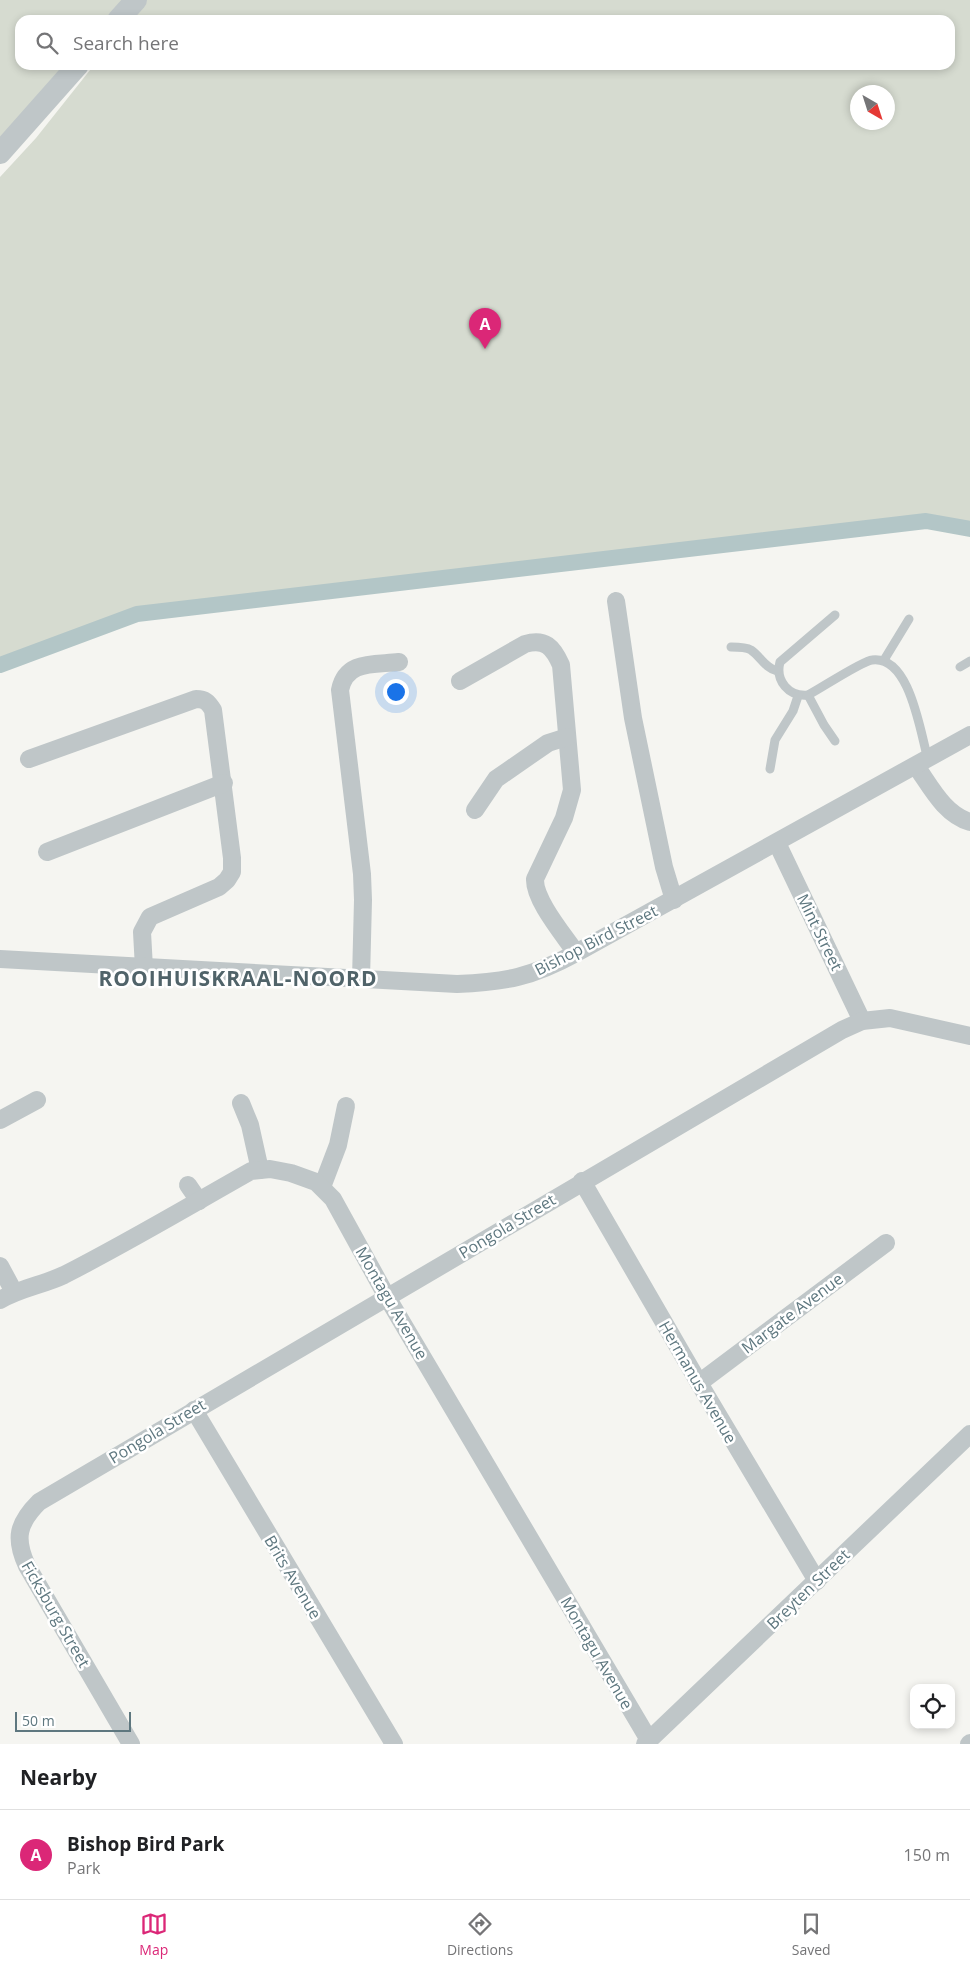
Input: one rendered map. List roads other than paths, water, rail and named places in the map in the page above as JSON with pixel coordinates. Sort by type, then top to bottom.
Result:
[{"type":"street","points":[[122,15],[136,0]]},
{"type":"street","points":[[0,153],[74,70]]},
{"type":"street","points":[[616,601],[633,718],[664,867],[674,900]]},
{"type":"street","points":[[460,681],[525,644],[534,642],[544,643],[556,655],[561,666],[572,790],[564,818],[535,879],[534,885],[537,896],[576,953]]},
{"type":"street","points":[[361,979],[362,874],[340,690],[342,679],[355,667],[399,662]]},
{"type":"street","points":[[29,760],[196,699],[203,699],[208,703],[214,716],[224,783],[232,872],[227,880],[218,887],[150,917],[142,932],[144,968]]},
{"type":"street","name":"Bishop Bird Street","points":[[0,960],[457,984],[490,983],[518,978],[543,970],[576,953],[970,735]]},
{"type":"street","points":[[475,810],[496,779],[548,743],[567,737]]},
{"type":"street","points":[[922,762],[943,804],[956,816],[970,822]]},
{"type":"street","points":[[47,852],[224,783]]},
{"type":"street","name":"Mint Street","points":[[777,842],[862,1021]]},
{"type":"street","name":"Pongola Street","points":[[58,1490],[842,1030],[862,1021],[890,1018],[970,1036]]},
{"type":"street","points":[[0,1120],[37,1100]]},
{"type":"street","points":[[241,1103],[250,1125],[260,1170]]},
{"type":"street","points":[[322,1188],[338,1144],[346,1106]]},
{"type":"street","name":"Montagu Avenue","points":[[0,1266],[7,1296],[54,1280],[251,1172],[270,1169],[291,1173],[316,1182],[332,1199],[387,1297],[647,1742]]},
{"type":"street","name":"Hermanus Avenue","points":[[582,1181],[816,1581]]},
{"type":"street","points":[[188,1185],[199,1201]]},
{"type":"street","name":"Margate Avenue","points":[[699,1383],[886,1244]]},
{"type":"street","name":"Brits Avenue","points":[[194,1410],[394,1744]]},
{"type":"street","name":"Breyten Street","points":[[647,1742],[970,1434]]},
{"type":"street","name":"Ficksburg Street","points":[[58,1490],[39,1502],[27,1514],[19,1536],[20,1550],[27,1566],[131,1744]]},
{"type":"lane","points":[[835,615],[788,653],[780,662],[777,672],[781,681],[789,691],[798,696],[808,695],[871,660],[884,660],[894,666],[908,686],[922,762]]},
{"type":"lane","points":[[884,660],[909,619]]},
{"type":"lane","points":[[731,646],[751,650],[770,670],[777,672]]},
{"type":"lane","points":[[960,667],[970,661]]},
{"type":"lane","points":[[808,695],[824,725],[836,741]]},
{"type":"lane","points":[[770,770],[776,740],[793,711],[798,696]]},
{"type":"waterway","points":[[0,665],[137,614],[926,521],[970,529]]},
{"type":"place","name":"Bishop Bird Park","points":[[485,349]]},
{"type":"district","name":"ROOIHUISKRAAL-NOORD","points":[[238,978]]}]
